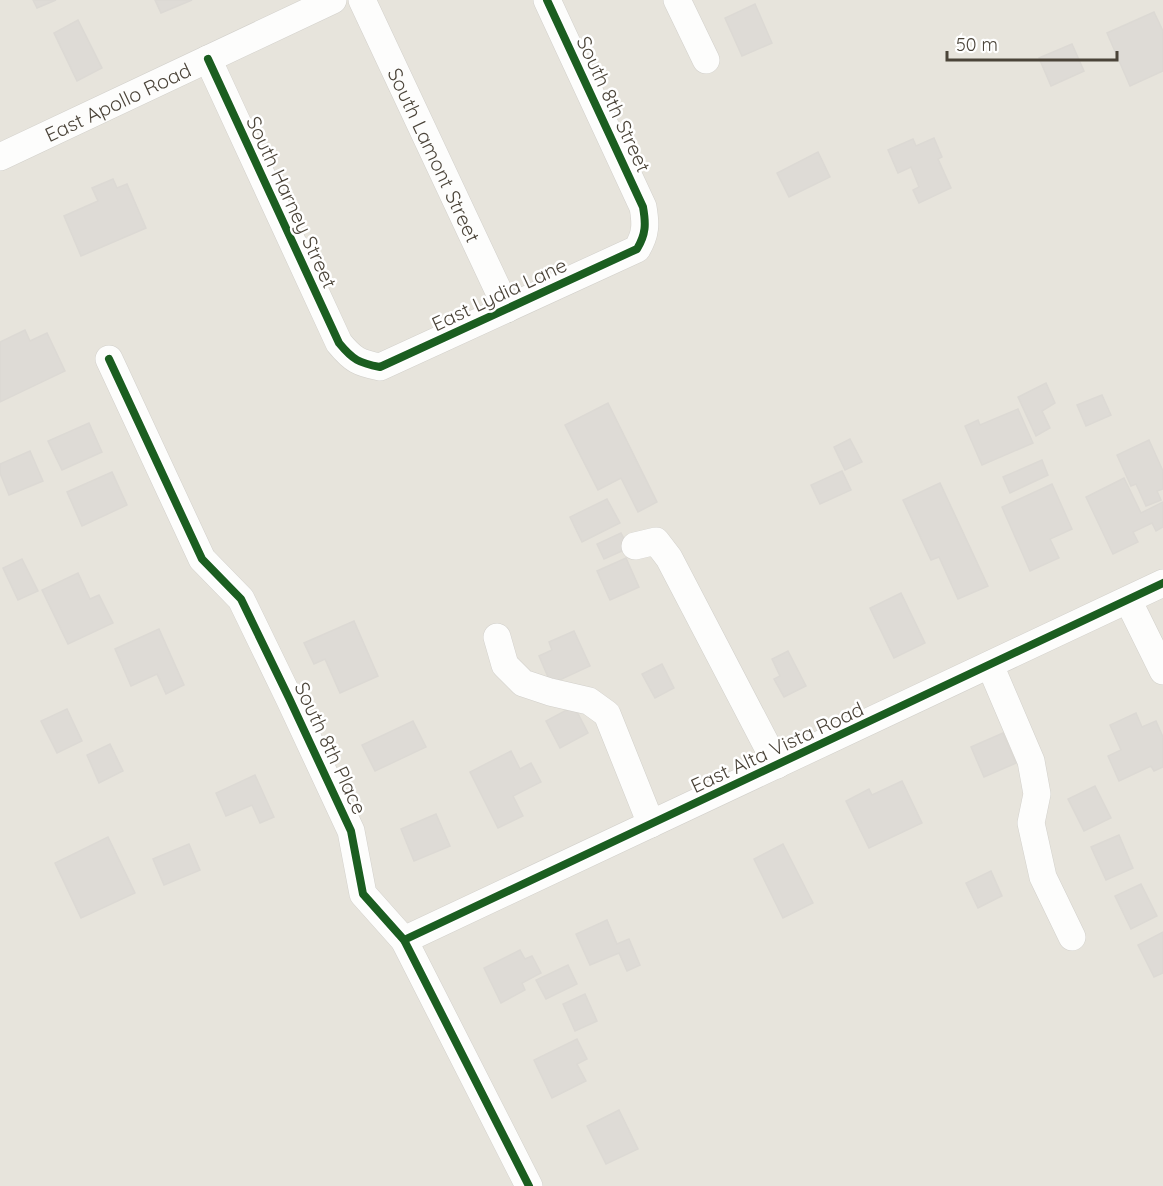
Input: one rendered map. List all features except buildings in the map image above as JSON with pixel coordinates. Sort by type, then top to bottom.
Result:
[{"type":"street","name":"East Apollo Road","points":[[0,157],[333,0]]},
{"type":"street","name":"South Lamont Street","points":[[362,0],[507,309]]},
{"type":"street","name":"South 8th Street","points":[[547,0],[643,207],[646,224]]},
{"type":"street","points":[[677,0],[706,60]]},
{"type":"street","name":"South Harney Street","points":[[208,59],[339,343],[350,357]]},
{"type":"street","name":"East Lydia Lane","points":[[350,357],[362,364],[380,367],[637,249],[644,237],[646,224]]},
{"type":"street","name":"South 8th Place","points":[[110,359],[202,559],[241,599],[289,698],[351,831],[363,894],[404,940],[529,1186]]},
{"type":"street","points":[[635,546],[656,541],[669,558],[777,765]]},
{"type":"street","name":"East Alta Vista Road","points":[[404,940],[1163,583]]},
{"type":"street","points":[[1128,600],[1163,671]]},
{"type":"street","points":[[497,637],[505,665],[523,683],[589,701],[607,714],[651,824]]},
{"type":"street","points":[[990,665],[1031,761],[1037,794],[1031,823],[1043,877],[1072,937]]},
{"type":"shaded area","points":[[0,0],[1163,0],[1163,1186],[0,1186]]},
{"type":"cycle path","points":[[208,59],[339,343],[357,360],[380,367],[637,249],[640,244],[645,219],[643,207],[547,0]]},
{"type":"cycle path","points":[[109,359],[202,559],[241,599],[289,698],[351,831],[363,894],[404,940],[529,1186]]},
{"type":"cycle path","points":[[404,940],[1163,583]]}]
